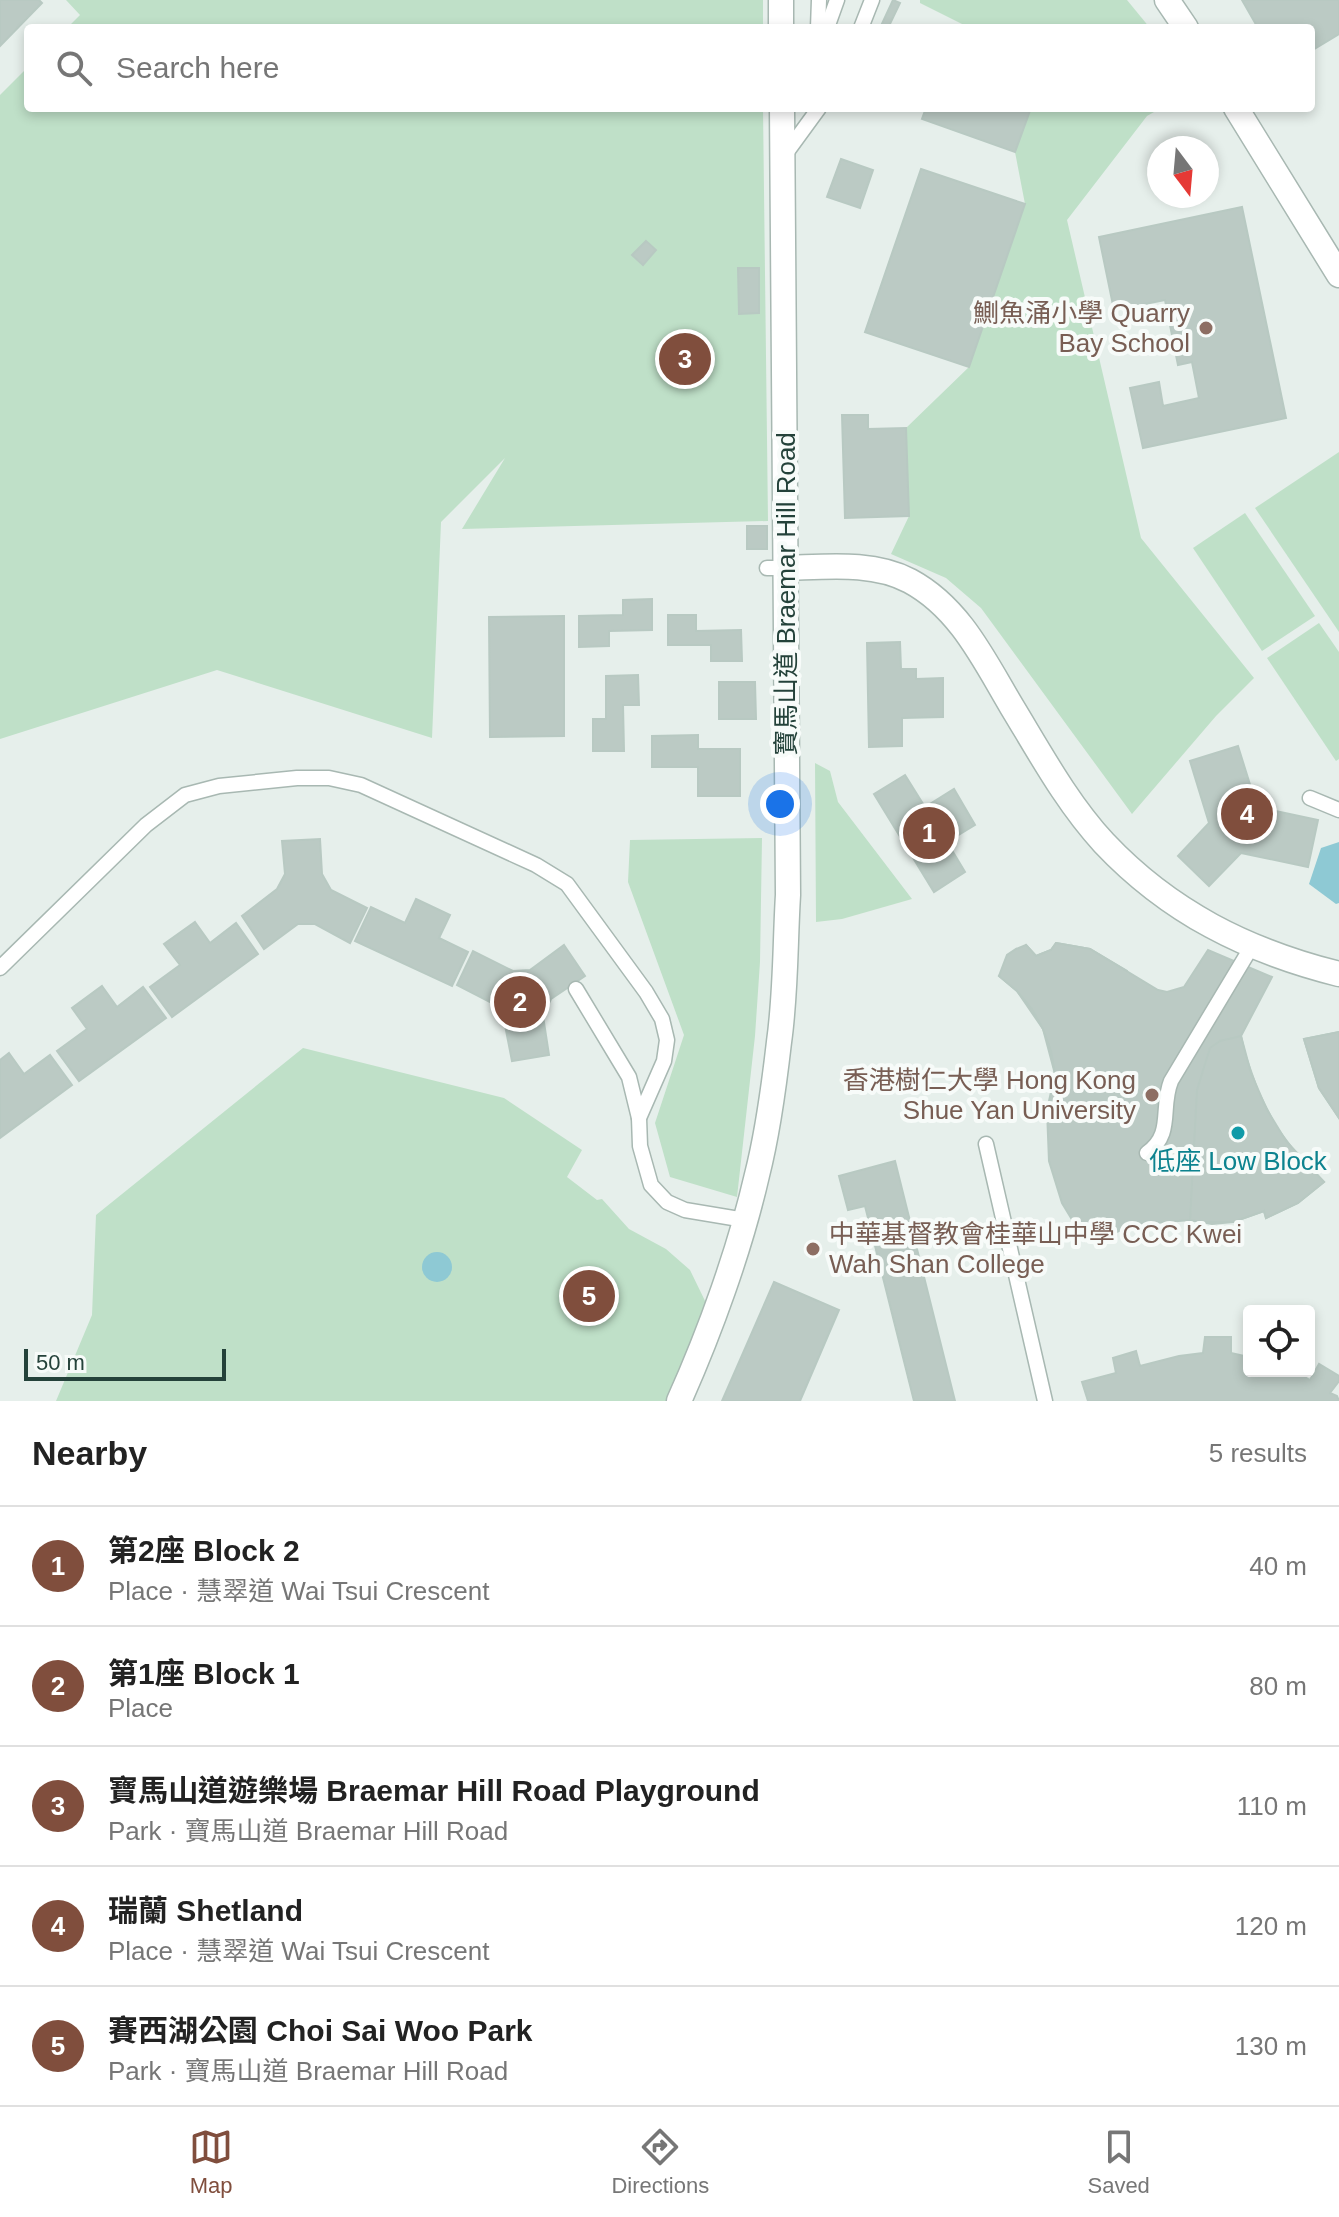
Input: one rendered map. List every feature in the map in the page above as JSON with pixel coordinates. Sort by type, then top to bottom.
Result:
[{"type":"street","points":[[781,0],[781,24]]},
{"type":"street","points":[[1167,0],[1183,24]]},
{"type":"street","name":"寶馬山道 Braemar Hill Road","points":[[679,1401],[700,1351],[758,1175],[780,1040],[788,895],[776,568],[782,112]]},
{"type":"street","points":[[1238,112],[1339,275]]},
{"type":"street","points":[[776,568],[862,568],[887,571],[911,581],[944,605],[967,632],[1054,775],[1102,841],[1142,880],[1198,919],[1252,946],[1288,961],[1339,974]]},
{"type":"lane","points":[[818,24],[819,0]]},
{"type":"lane","points":[[828,24],[837,0]]},
{"type":"lane","points":[[863,24],[872,0]]},
{"type":"lane","points":[[783,157],[816,112]]},
{"type":"lane","points":[[0,968],[146,825],[185,795],[219,786],[297,778],[344,780],[377,791],[536,865],[567,884],[646,992],[662,1019],[667,1040],[664,1061],[639,1118]]},
{"type":"lane","points":[[1310,798],[1339,810]]},
{"type":"lane","points":[[1147,1153],[1155,1148],[1165,1132],[1166,1096],[1171,1081],[1252,946]]},
{"type":"lane","points":[[576,989],[629,1077],[639,1118],[640,1146],[651,1185],[659,1195],[685,1210],[745,1220]]},
{"type":"lane","points":[[986,1144],[1045,1401]]},
{"type":"green space","points":[[66,0],[763,0],[763,24],[71,24],[80,15]]},
{"type":"green space","points":[[920,0],[1127,0],[1147,24],[962,24],[920,3]]},
{"type":"green space","points":[[24,71],[24,112],[763,112],[768,521],[462,529],[505,458],[441,522],[432,738],[217,670],[0,739],[0,95]]},
{"type":"green space","points":[[1030,112],[1154,112],[1147,116],[1067,220],[1141,538],[1254,678],[1216,716],[1132,814],[981,608],[946,578],[891,554],[909,516],[906,428],[969,367],[1025,204],[1015,152]]},
{"type":"green space","points":[[1339,452],[1339,632],[1255,508]]},
{"type":"green space","points":[[1245,513],[1315,616],[1262,651],[1193,548]]},
{"type":"green space","points":[[1319,623],[1339,652],[1339,759],[1336,761],[1267,658]]},
{"type":"green space","points":[[815,763],[830,771],[838,802],[912,899],[842,919],[816,922]]},
{"type":"green space","points":[[762,838],[755,1036],[737,1197],[670,1177],[655,1123],[684,1035],[628,882],[630,840]]},
{"type":"green space","points":[[303,1048],[504,1098],[582,1150],[567,1177],[597,1200],[602,1199],[629,1229],[666,1249],[690,1270],[707,1305],[667,1401],[56,1401],[92,1315],[96,1215]]},
{"type":"water","points":[[1339,842],[1339,903],[1336,904],[1309,884],[1321,848]]},
{"type":"water","points":[[437,1252],[448,1256],[452,1267],[448,1278],[437,1282],[426,1278],[422,1267],[426,1256]]},
{"type":"building","points":[[0,0],[39,0],[42,3],[0,46]]},
{"type":"building","points":[[893,0],[900,3],[890,24],[882,24]]},
{"type":"building","points":[[1242,0],[1339,0],[1339,34],[1315,49],[1315,24],[1256,24]]},
{"type":"building","points":[[925,112],[1030,112],[1015,152],[922,119]]},
{"type":"building","points":[[841,159],[873,170],[860,208],[827,197]]},
{"type":"building","points":[[921,169],[1025,204],[969,367],[865,332]]},
{"type":"building","points":[[1242,207],[1286,418],[1143,448],[1130,388],[1159,382],[1163,406],[1199,398],[1192,362],[1178,365],[1165,300],[1114,310],[1099,237]]},
{"type":"building","points":[[646,241],[656,250],[643,265],[632,255]]},
{"type":"building","points":[[738,268],[759,268],[759,313],[739,314]]},
{"type":"building","points":[[842,415],[868,415],[868,429],[906,428],[909,516],[845,518]]},
{"type":"building","points":[[747,526],[767,526],[767,549],[747,549]]},
{"type":"building","points":[[652,599],[652,630],[609,631],[609,646],[579,647],[579,616],[623,615],[623,600]]},
{"type":"building","points":[[668,615],[696,615],[696,631],[741,630],[742,661],[711,661],[711,645],[668,645]]},
{"type":"building","points":[[564,616],[564,736],[490,737],[489,617]]},
{"type":"building","points":[[900,642],[901,669],[916,669],[916,679],[943,678],[943,717],[902,718],[902,746],[869,747],[867,643]]},
{"type":"building","points":[[638,675],[639,705],[623,705],[624,751],[593,751],[593,719],[606,719],[606,676]]},
{"type":"building","points":[[719,682],[755,682],[756,719],[719,719]]},
{"type":"building","points":[[698,735],[698,749],[740,749],[740,796],[698,796],[698,767],[652,767],[652,736]]},
{"type":"building","points":[[1238,746],[1257,807],[1318,820],[1308,867],[1241,853],[1209,886],[1178,856],[1209,823],[1190,761]]},
{"type":"building","points":[[905,775],[925,807],[954,789],[975,825],[947,842],[965,872],[934,892],[874,794]]},
{"type":"building","points":[[320,839],[322,874],[331,890],[367,908],[350,943],[315,924],[298,924],[264,949],[242,916],[277,889],[285,874],[282,841]]},
{"type":"building","points":[[416,899],[450,915],[439,938],[468,952],[452,986],[355,941],[371,907],[405,923]]},
{"type":"building","points":[[195,922],[210,943],[236,923],[258,954],[172,1017],[150,987],[180,965],[164,944]]},
{"type":"building","points":[[1056,943],[1090,949],[1127,971],[1142,1021],[1139,1058],[1150,1174],[1143,1224],[1091,1239],[1068,1203],[1055,1162],[1055,1074],[1043,1029],[1017,991],[999,976],[1026,945],[1036,956],[1051,950]]},
{"type":"building","points":[[1056,943],[1090,949],[1158,990],[1167,992],[1184,987],[1208,950],[1272,977],[1241,1036],[1245,1054],[1258,1091],[1275,1125],[1298,1156],[1324,1182],[1298,1203],[1266,1218],[1264,1211],[1233,1222],[1212,1224],[1190,1220],[1143,1224],[1085,1241],[1062,1203],[1049,1161],[1047,1110],[1055,1074],[1051,1051],[1032,1009],[999,976],[1007,955],[1016,949],[1026,945],[1036,956],[1051,950]]},
{"type":"building","points":[[564,945],[585,976],[551,999],[543,1016],[549,1055],[512,1061],[504,1020],[494,1004],[457,985],[473,951],[513,971],[530,970]]},
{"type":"building","points":[[102,986],[117,1007],[143,987],[166,1018],[79,1081],[57,1051],[87,1029],[72,1008]]},
{"type":"building","points":[[1339,1032],[1339,1118],[1319,1088],[1304,1039]]},
{"type":"building","points":[[1339,1032],[1339,1118],[1319,1088],[1304,1039]]},
{"type":"building","name":"低座 Low Block","points":[[1241,1036],[1251,1073],[1266,1108],[1286,1141],[1324,1182],[1298,1203],[1266,1218],[1264,1211],[1233,1222],[1190,1220],[1197,1090],[1210,1048],[1220,1041]]},
{"type":"building","points":[[9,1053],[24,1074],[50,1055],[72,1085],[0,1138],[0,1060]]},
{"type":"building","points":[[895,1161],[955,1401],[914,1401],[865,1206],[848,1210],[839,1176]]},
{"type":"building","points":[[774,1282],[839,1310],[800,1401],[722,1401]]},
{"type":"building","points":[[1205,1337],[1231,1337],[1231,1353],[1243,1356],[1243,1377],[1305,1377],[1310,1380],[1315,1377],[1319,1364],[1339,1376],[1330,1393],[1337,1396],[1339,1401],[1088,1401],[1082,1382],[1116,1373],[1113,1358],[1136,1351],[1140,1366],[1203,1353]]},
{"type":"place","name":"鰂魚涌小學 Quarry Bay School","points":[[1206,328]]},
{"type":"place","name":"寶馬山道遊樂場 Braemar Hill Road Playground","points":[[685,359]]},
{"type":"place","name":"瑞蘭 Shetland","points":[[1247,814]]},
{"type":"place","name":"第2座 Block 2","points":[[929,833]]},
{"type":"place","name":"第1座 Block 1","points":[[520,1002]]},
{"type":"place","name":"香港樹仁大學 Hong Kong Shue Yan University","points":[[1152,1095]]},
{"type":"place","name":"低座 Low Block","points":[[1238,1133]]},
{"type":"place","name":"中華基督教會桂華山中學 CCC Kwei Wah Shan College","points":[[813,1249]]},
{"type":"place","name":"賽西湖公園 Choi Sai Woo Park","points":[[589,1296]]}]
